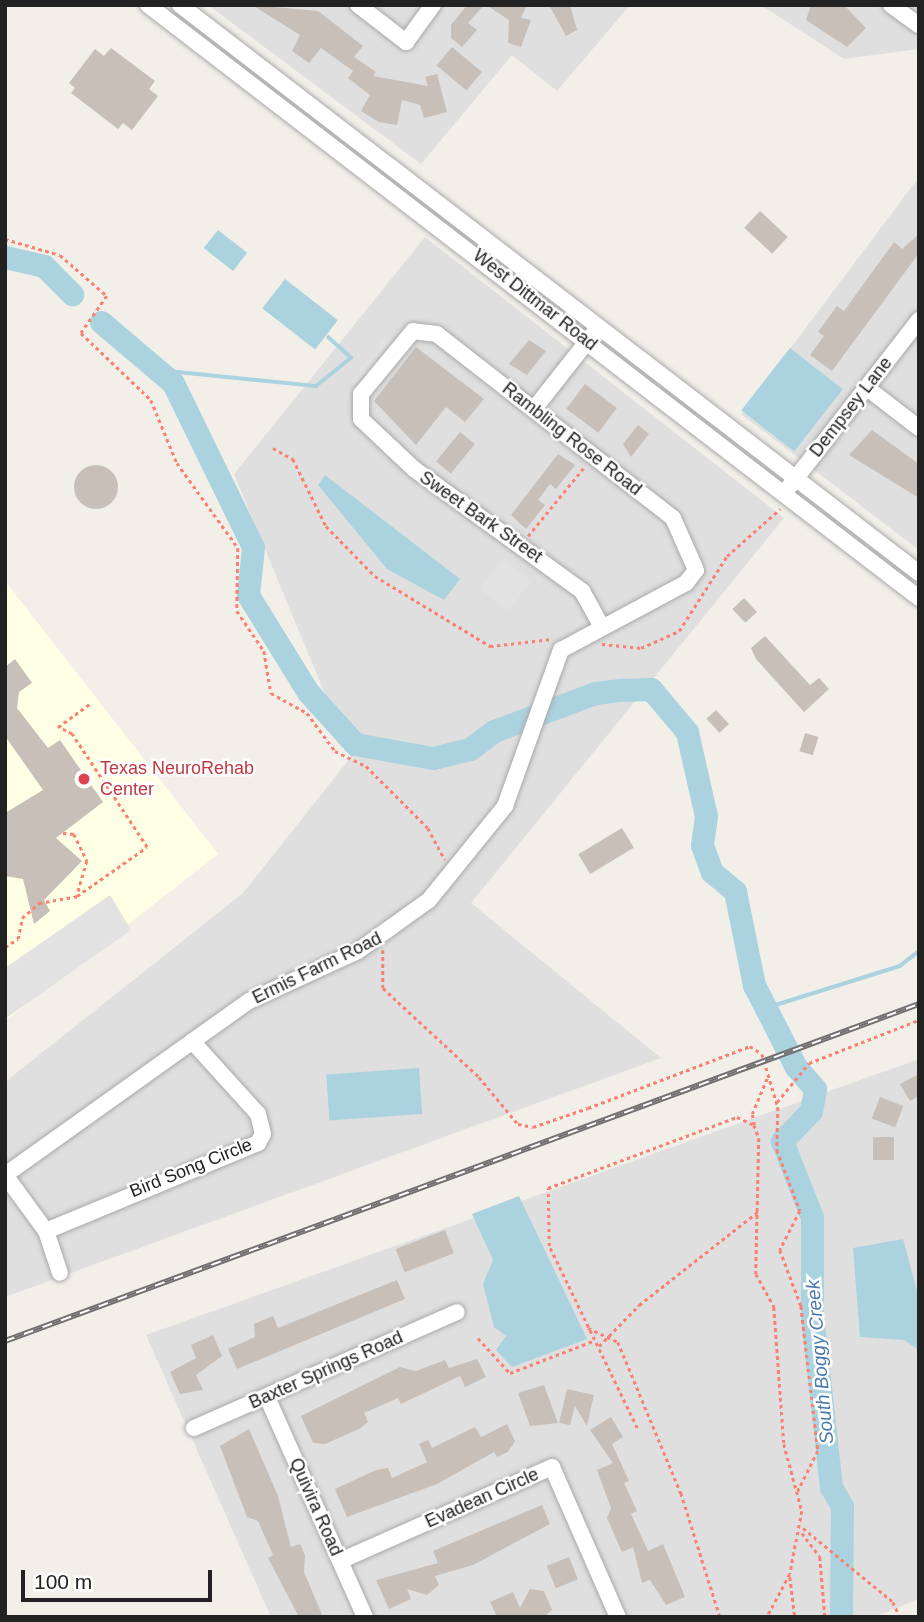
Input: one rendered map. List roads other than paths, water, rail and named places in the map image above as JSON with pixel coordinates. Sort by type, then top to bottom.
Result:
[{"type":"street","name":"West Dittmar Road","points":[[148,5],[919,598]]},
{"type":"street","name":"West Dittmar Road","points":[[180,5],[919,573]]},
{"type":"street","points":[[358,5],[406,42],[433,5]]},
{"type":"street","points":[[891,5],[919,25]]},
{"type":"street","name":"Dempsey Lane","points":[[784,494],[919,320]]},
{"type":"street","points":[[534,409],[599,326]]},
{"type":"street","name":"Rambling Rose Road","points":[[357,411],[361,394],[407,336],[429,330],[673,517],[696,563]]},
{"type":"street","points":[[867,388],[919,428]]},
{"type":"street","name":"Sweet Bark Street","points":[[357,411],[414,469],[582,591],[601,625]]},
{"type":"street","name":"Ermis Farm Road","points":[[5,1175],[268,989],[391,932],[447,879],[496,820],[512,786],[555,663],[567,645],[686,583],[696,563]]},
{"type":"street","name":"Bird Song Circle","points":[[46,1231],[258,1143],[263,1134],[258,1114],[192,1041]]},
{"type":"street","points":[[5,1175],[46,1231],[60,1273]]},
{"type":"street","name":"Baxter Springs Road","points":[[194,1428],[457,1312]]},
{"type":"street","name":"Quivira Road","points":[[267,1397],[365,1617]]},
{"type":"street","name":"Evadean Circle","points":[[340,1561],[552,1467],[618,1617]]},
{"type":"water","points":[[218,230],[247,253],[233,271],[204,248]]},
{"type":"water","points":[[285,279],[338,320],[315,349],[262,308]]},
{"type":"water","points":[[790,348],[843,389],[794,452],[741,410]]},
{"type":"water","points":[[325,475],[460,579],[444,600],[387,569],[318,485]]},
{"type":"water","points":[[419,1068],[422,1114],[329,1120],[326,1074]]},
{"type":"water","points":[[519,1196],[587,1339],[512,1367],[496,1350],[506,1336],[494,1327],[483,1284],[493,1260],[472,1214]]},
{"type":"water","points":[[903,1239],[919,1298],[919,1350],[904,1340],[860,1337],[853,1248]]},
{"type":"waterway","name":"South Boggy Creek","points":[[5,257],[44,266],[72,294]]},
{"type":"waterway","name":"South Boggy Creek","points":[[101,322],[173,383],[253,547],[248,595],[308,692],[355,744],[433,758],[470,749],[494,731],[595,693],[621,690],[651,689],[687,732],[706,816],[702,845],[712,872],[735,891],[754,985],[796,1067],[815,1089],[811,1111],[782,1141],[812,1217],[812,1315],[831,1487],[842,1506],[841,1617]]},
{"type":"waterway","points":[[158,370],[316,386],[351,358],[329,338]]},
{"type":"waterway","points":[[766,1008],[900,966],[919,951]]},
{"type":"railway","points":[[5,1341],[919,1004]]},
{"type":"place","name":"Texas NeuroRehab Center","points":[[84,779]]}]
